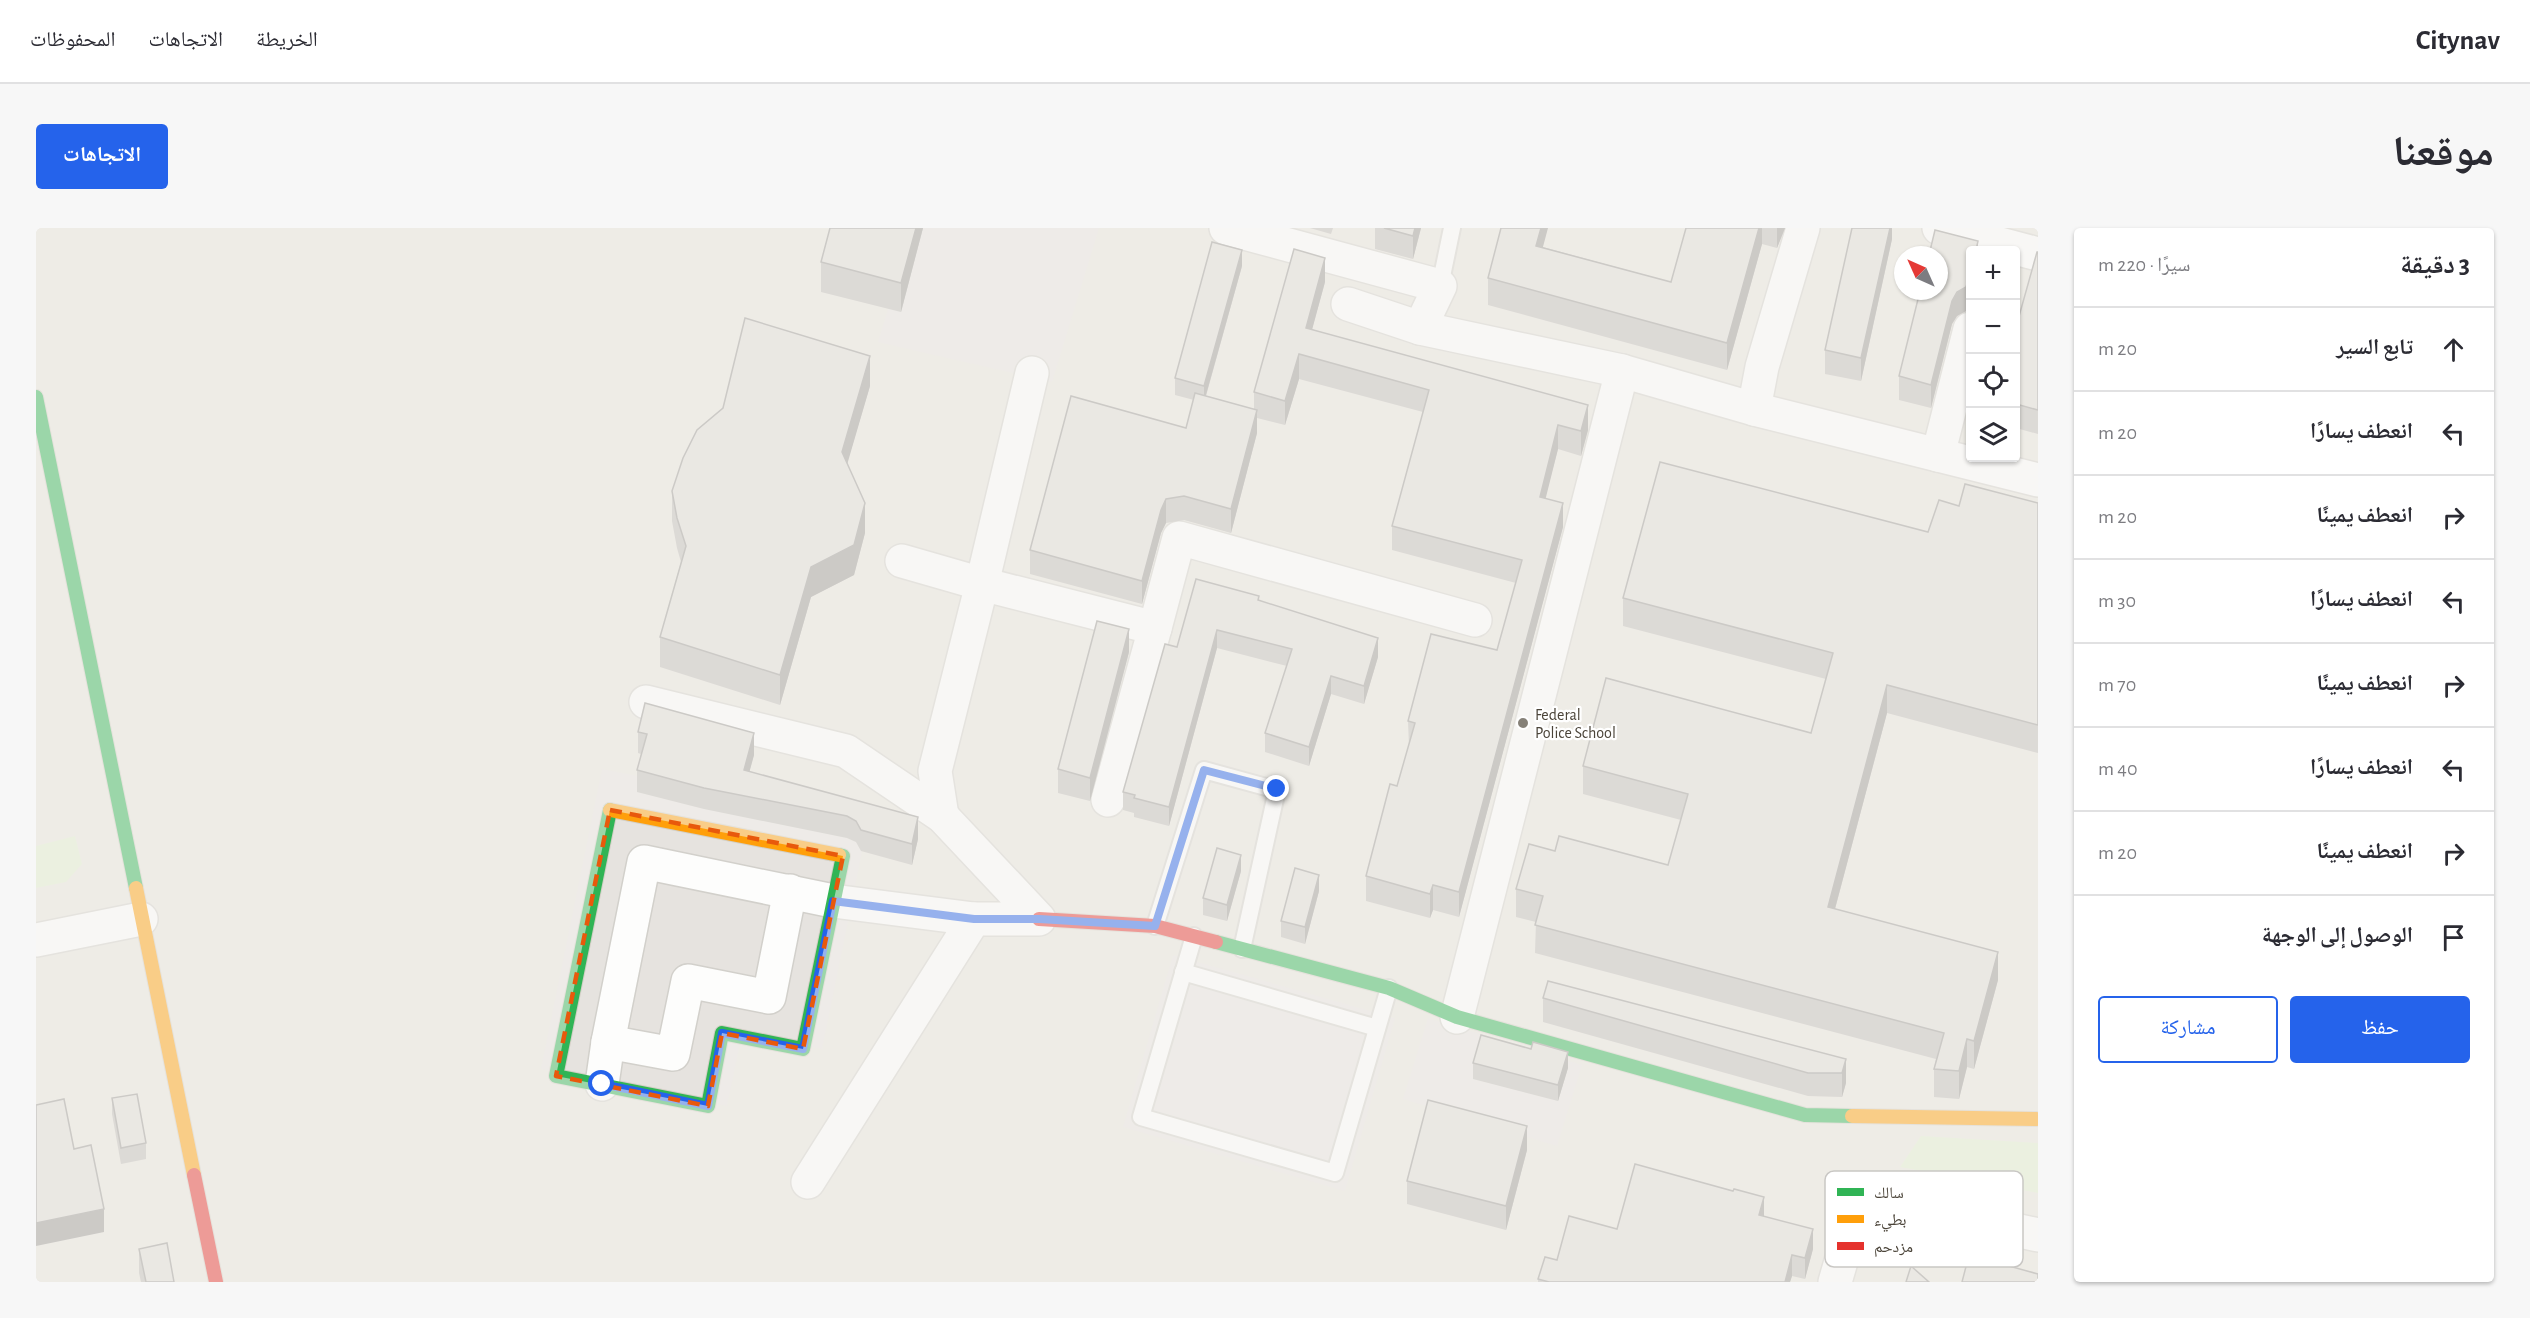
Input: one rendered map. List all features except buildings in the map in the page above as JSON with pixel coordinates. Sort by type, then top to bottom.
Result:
[{"type":"street","points":[[1226,228],[1440,286],[1420,328]]},
{"type":"street","points":[[1754,409],[1762,367],[1803,228]]},
{"type":"street","points":[[1939,228],[1992,246]]},
{"type":"street","points":[[2020,251],[2038,254]]},
{"type":"street","points":[[1348,304],[1420,328],[1622,371],[1754,409],[2038,480]]},
{"type":"street","points":[[1938,454],[1966,348]]},
{"type":"street","points":[[1457,1017],[1622,371]]},
{"type":"street","points":[[942,816],[935,771],[1032,374]]},
{"type":"street","points":[[36,397],[39,432],[216,1282]]},
{"type":"street","points":[[1108,800],[1179,538],[1474,620]]},
{"type":"street","points":[[902,561],[1155,628]]},
{"type":"street","points":[[646,702],[846,751],[942,816],[1039,919]]},
{"type":"street","points":[[610,810],[843,856],[803,1049],[722,1033],[708,1106],[602,1084],[556,1076],[610,810]]},
{"type":"street","points":[[602,1084],[608,1042],[645,862],[833,901],[974,919],[1039,919],[1155,926],[1389,988],[1457,1017],[1804,1115],[2038,1118]]},
{"type":"street","points":[[608,1042],[674,1054],[688,981],[769,998],[790,891]]},
{"type":"street","points":[[808,1182],[974,919]]},
{"type":"street","points":[[36,940],[141,920]]},
{"type":"street","points":[[2023,1232],[2038,1235]]},
{"type":"street","points":[[1835,1282],[1839,1267]]},
{"type":"lane","points":[[1440,286],[1452,228]]},
{"type":"lane","points":[[1155,926],[1204,770],[1277,789],[1242,949]]},
{"type":"lane","points":[[1194,936],[1141,1117],[1335,1173],[1389,988]]},
{"type":"lane","points":[[1183,972],[1377,1028]]},
{"type":"highlighted area","points":[[610,810],[843,856],[803,1049],[722,1033],[708,1106],[556,1076]]},
{"type":"shaded area","points":[[36,228],[2038,228],[2038,1282],[36,1282]]},
{"type":"shaded area","points":[[913,228],[1099,228],[1052,382],[878,342]]},
{"type":"shaded area","points":[[602,769],[868,822],[822,1049],[742,1033],[727,1106],[541,1069]]},
{"type":"shaded area","points":[[1173,955],[1395,1018],[1345,1191],[1123,1127]]},
{"type":"shaded area","points":[[1428,1018],[1582,1065],[1557,1146],[1403,1099]]},
{"type":"green space","points":[[75,836],[82,864],[66,882],[36,888],[36,846]]},
{"type":"green space","points":[[1921,1136],[2038,1143],[2038,1193],[2023,1190],[2023,1171],[1921,1171],[1900,1167]]},
{"type":"traffic: fast","points":[[36,397],[136,888]]},
{"type":"traffic: fast","points":[[610,810],[556,1076],[708,1106],[722,1033],[803,1049],[843,856],[839,855]]},
{"type":"traffic: fast","points":[[1216,942],[1389,988],[1457,1017],[1805,1115],[1852,1116]]},
{"type":"traffic: slow","points":[[610,810],[839,855]]},
{"type":"traffic: slow","points":[[136,888],[194,1175]]},
{"type":"traffic: slow","points":[[1852,1116],[2036,1119]]},
{"type":"traffic: jam","points":[[1039,919],[1155,926],[1216,942]]},
{"type":"traffic: jam","points":[[194,1175],[216,1282]]},
{"type":"place","name":"Federal Police School","points":[[1523,723]]},
{"type":"route","points":[[602,1084],[708,1106],[722,1033],[803,1049],[833,901],[974,919],[1039,919],[1155,926],[1204,770],[1277,789]]}]
